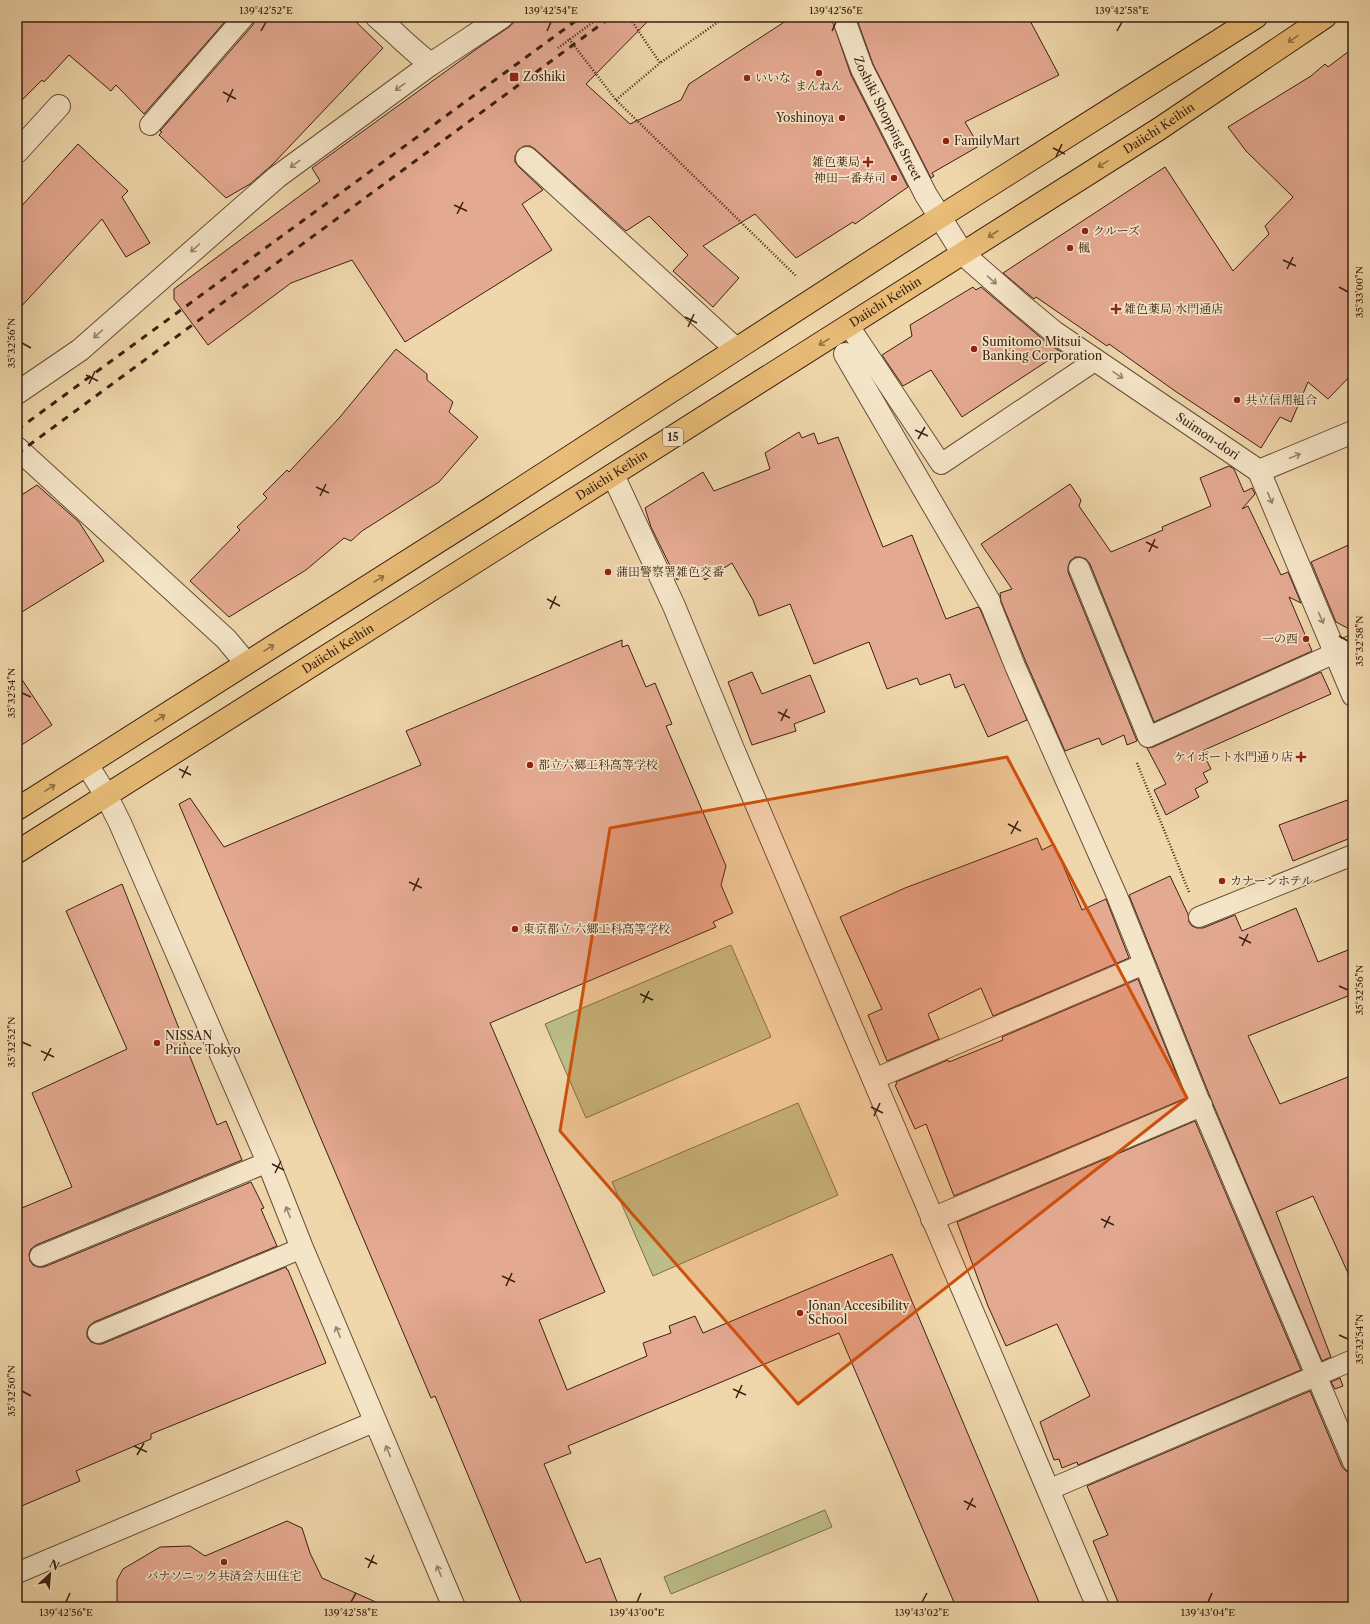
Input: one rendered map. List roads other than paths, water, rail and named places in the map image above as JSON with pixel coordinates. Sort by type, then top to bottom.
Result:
[{"type":"highway","points":[[17,809],[491,508],[940,217],[1256,17]]},
{"type":"highway","name":"Daiichi Keihin","points":[[17,852],[1159,129],[1325,17]]},
{"type":"street","points":[[377,17],[405,41],[414,52],[431,64]]},
{"type":"street","points":[[17,393],[80,350],[277,177],[431,64],[502,17]]},
{"type":"street","name":"Zoshiki Shopping Street","points":[[843,17],[862,68],[926,195],[963,254]]},
{"type":"street","points":[[17,152],[59,106]]},
{"type":"street","points":[[527,158],[736,349]]},
{"type":"street","name":"Suimon-dori","points":[[963,254],[1054,332],[1259,471]]},
{"type":"street","points":[[845,354],[989,601]]},
{"type":"street","points":[[1353,432],[1259,471],[1344,649],[1353,695]]},
{"type":"street","points":[[17,448],[226,639],[246,663]]},
{"type":"street","points":[[613,475],[674,606],[932,1219],[1098,1607]]},
{"type":"street","points":[[87,765],[106,795],[268,1162],[302,1248],[454,1607]]},
{"type":"street","points":[[932,1219],[1201,1105]]},
{"type":"lane","points":[[150,125],[244,17]]},
{"type":"lane","points":[[849,326],[941,464],[1096,360]]},
{"type":"lane","points":[[1079,568],[1148,737],[1344,649]]},
{"type":"lane","points":[[989,601],[1014,666],[1114,888],[1201,1105],[1353,1462]]},
{"type":"lane","points":[[1199,917],[1353,855]]},
{"type":"lane","points":[[874,1079],[1144,964]]},
{"type":"lane","points":[[40,1256],[268,1162]]},
{"type":"lane","points":[[98,1333],[302,1248]]},
{"type":"lane","points":[[1048,1490],[1353,1360]]},
{"type":"lane","points":[[17,1573],[376,1421]]},
{"type":"railway","points":[[17,430],[581,17]]},
{"type":"railway","points":[[17,454],[611,17]]},
{"type":"place","name":"まんねん","points":[[819,73]]},
{"type":"place","name":"Zoshiki","points":[[514,77]]},
{"type":"place","name":"いいな","points":[[747,78]]},
{"type":"place","name":"Yoshinoya","points":[[842,118]]},
{"type":"place","name":"FamilyMart","points":[[946,141]]},
{"type":"place","name":"雑色薬局","points":[[868,162]]},
{"type":"place","name":"神田一番寿司","points":[[894,178]]},
{"type":"place","name":"クルーズ","points":[[1085,231]]},
{"type":"place","name":"楓","points":[[1070,248]]},
{"type":"place","name":"雑色薬局 水門通店","points":[[1116,309]]},
{"type":"place","name":"Sumitomo Mitsui Banking Corporation","points":[[974,349]]},
{"type":"place","name":"共立信用組合","points":[[1237,400]]},
{"type":"place","name":"蒲田警察署雑色交番","points":[[608,572]]},
{"type":"place","name":"一の酉","points":[[1306,639]]},
{"type":"place","name":"ケイポート水門通り店","points":[[1301,757]]},
{"type":"place","name":"都立六郷工科高等学校","points":[[530,765]]},
{"type":"place","name":"カナーンホテル","points":[[1222,881]]},
{"type":"place","name":"東京都立 六郷工科高等学校","points":[[515,929]]},
{"type":"place","name":"NISSAN Prince Tokyo","points":[[157,1043]]},
{"type":"place","name":"Jōnan Accesibility School","points":[[800,1313]]},
{"type":"place","name":"パナソニック共済会大田住宅","points":[[224,1562]]}]
